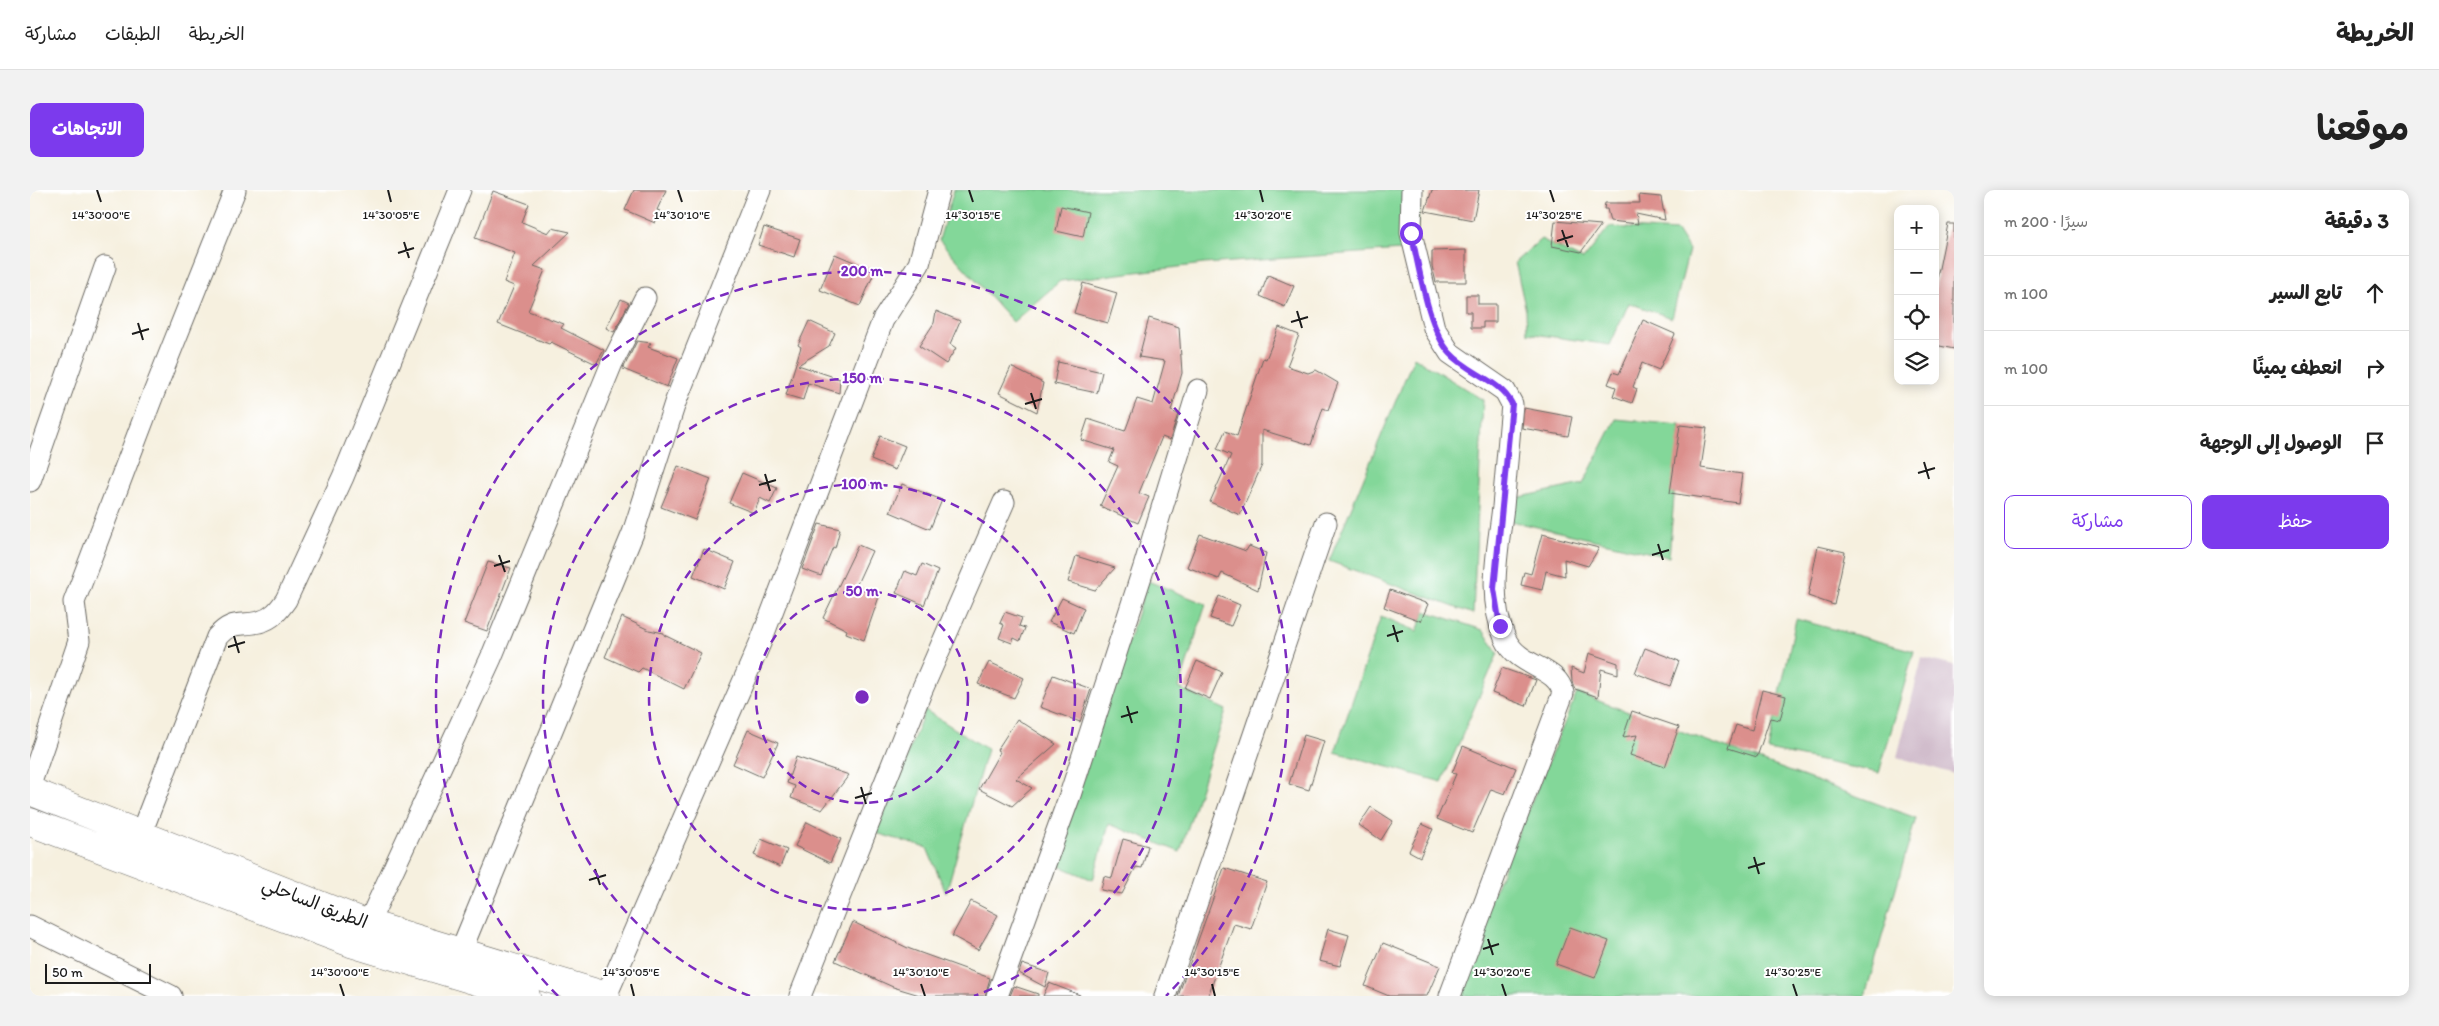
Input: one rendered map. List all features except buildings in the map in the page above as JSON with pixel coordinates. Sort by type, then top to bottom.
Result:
[{"type":"highway","name":"الطريق الساحلي","points":[[30,790],[140,836],[368,924],[606,996]]},
{"type":"highway","name":"الطريق الساحلي","points":[[30,822],[351,943],[526,996]]},
{"type":"street","points":[[30,785],[79,641],[74,602],[151,400],[235,190]]},
{"type":"street","points":[[140,836],[217,637],[233,624],[259,622],[275,614],[286,600],[343,477],[460,190]]},
{"type":"street","points":[[460,953],[632,533],[675,402],[760,190]]},
{"type":"street","points":[[606,996],[761,641],[883,320],[919,264],[939,190]]},
{"type":"street","points":[[1412,190],[1411,233],[1434,328],[1450,353],[1505,391],[1512,404],[1494,589],[1500,626],[1514,653],[1532,666],[1555,677],[1561,683],[1563,693],[1450,996]]},
{"type":"street","points":[[30,481],[105,267]]},
{"type":"street","points":[[368,924],[491,658],[612,363],[645,298]]},
{"type":"street","points":[[997,996],[1070,795],[1144,567],[1198,390]]},
{"type":"street","points":[[800,996],[925,683],[1004,502]]},
{"type":"street","points":[[1165,996],[1326,523]]},
{"type":"street","points":[[30,926],[171,996]]},
{"type":"shaded area","points":[[1922,658],[1954,666],[1954,774],[1897,757]]},
{"type":"green space","points":[[954,190],[1421,190],[1415,249],[1204,264],[1060,281],[1013,322],[939,240]]},
{"type":"green space","points":[[1609,227],[1677,231],[1689,250],[1672,318],[1629,303],[1610,345],[1527,333],[1526,311],[1515,262],[1541,239],[1583,260]]},
{"type":"green space","points":[[1414,357],[1483,400],[1473,614],[1329,561]]},
{"type":"green space","points":[[1616,419],[1680,425],[1669,557],[1502,519],[1511,499],[1583,484]]},
{"type":"green space","points":[[1148,581],[1206,604],[1179,688],[1226,710],[1180,852],[1109,824],[1093,880],[1055,864]]},
{"type":"green space","points":[[1425,611],[1483,630],[1498,653],[1442,782],[1335,752],[1381,616],[1417,631]]},
{"type":"green space","points":[[1796,619],[1914,651],[1879,773],[1768,750]]},
{"type":"green space","points":[[1577,693],[1916,818],[1865,996],[1450,996]]},
{"type":"green space","points":[[925,710],[987,749],[946,893],[927,848],[876,833]]},
{"type":"route","points":[[1411,233],[1434,328],[1450,353],[1505,391],[1512,404],[1494,589],[1500,626]]}]
